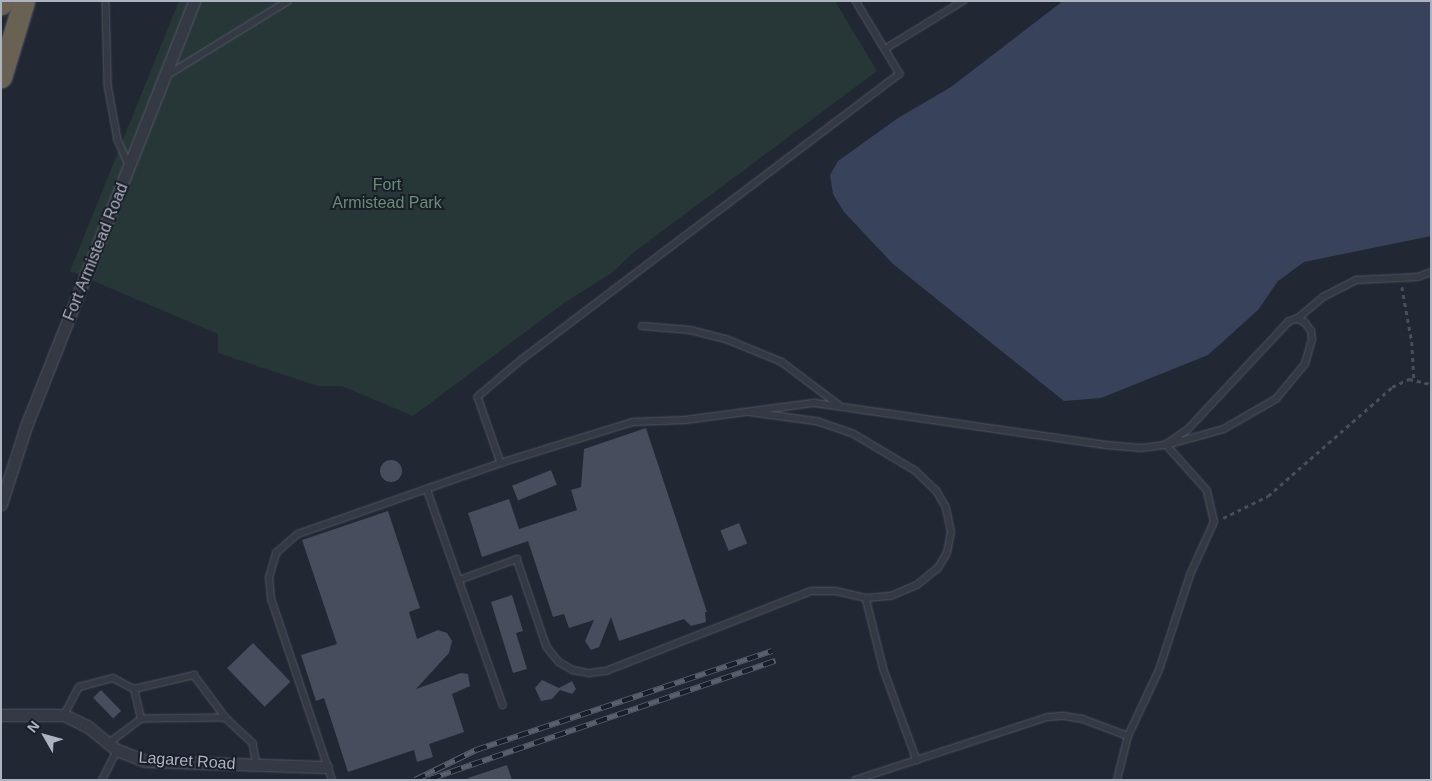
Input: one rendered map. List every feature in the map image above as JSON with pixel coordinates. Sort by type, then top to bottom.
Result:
[{"type":"highway","points":[[1,77],[24,1]]},
{"type":"street","name":"Fort Armistead Road","points":[[1,504],[26,426],[130,167],[194,1]]},
{"type":"street","name":"Lagaret Road","points":[[1,715],[64,715],[87,726],[113,747],[130,757],[160,762],[326,767]]},
{"type":"lane","points":[[106,1],[108,85],[118,140],[130,167]]},
{"type":"lane","points":[[165,77],[288,1]]},
{"type":"lane","points":[[501,463],[478,397],[523,358],[900,74],[856,1]]},
{"type":"lane","points":[[885,49],[963,1]]},
{"type":"lane","points":[[1166,445],[1188,430],[1268,342],[1289,322],[1297,319],[1323,297],[1358,280],[1418,277],[1431,272]]},
{"type":"lane","points":[[332,780],[270,599],[271,564],[284,543],[298,534],[501,463],[633,422],[686,420],[815,403],[1106,445],[1141,448],[1166,445],[1224,429],[1276,400],[1305,364],[1312,340],[1311,331],[1297,319]]},
{"type":"lane","points":[[642,326],[690,330],[726,339],[782,362],[839,405]]},
{"type":"lane","points":[[459,580],[517,559],[547,648],[559,662],[573,670],[589,673],[606,671],[811,591],[836,590],[866,598],[891,596],[916,585],[938,568],[947,553],[951,532],[946,508],[936,491],[915,471],[853,434],[819,422],[744,412]]},
{"type":"lane","points":[[1117,780],[1128,736],[1159,670],[1190,575],[1214,522],[1207,491],[1166,445]]},
{"type":"lane","points":[[427,489],[503,705]]},
{"type":"lane","points":[[866,598],[884,670],[917,760]]},
{"type":"lane","points":[[64,715],[79,687],[113,678],[134,689],[194,675],[226,718],[253,743],[257,765]]},
{"type":"lane","points":[[134,689],[141,719]]},
{"type":"lane","points":[[855,780],[1048,717],[1064,716],[1083,719],[1128,736]]},
{"type":"lane","points":[[102,780],[113,747],[141,719],[226,718]]},
{"type":"path","points":[[1400,278],[1412,342],[1414,380]]},
{"type":"path","points":[[1214,522],[1268,496],[1392,388],[1414,380],[1431,384]]},
{"type":"green space","name":"Fort Armistead Park","points":[[179,1],[835,1],[877,71],[634,252],[613,272],[564,303],[413,416],[342,386],[318,386],[218,353],[218,334],[70,271]]},
{"type":"water","points":[[1063,1],[1431,1],[1431,236],[1304,262],[1278,281],[1258,310],[1208,355],[1101,398],[1064,401],[893,264],[844,212],[833,194],[830,175],[838,161],[898,118],[951,87]]},
{"type":"building","points":[[646,428],[707,612],[705,612],[706,622],[691,626],[684,619],[619,641],[611,617],[599,647],[591,650],[585,641],[594,620],[569,628],[564,614],[553,617],[528,541],[482,557],[468,513],[509,499],[519,529],[577,510],[571,490],[581,487],[584,449]]},
{"type":"building","points":[[391,460],[399,463],[402,471],[399,479],[391,482],[383,479],[380,471],[383,463]]},
{"type":"building","points":[[551,470],[557,485],[518,501],[512,486]]},
{"type":"building","points":[[388,511],[420,608],[409,612],[417,639],[438,630],[447,633],[452,641],[449,653],[416,689],[461,673],[468,674],[470,686],[452,694],[464,732],[429,744],[433,757],[417,762],[414,750],[348,772],[324,698],[316,701],[301,655],[337,644],[302,540]]},
{"type":"building","points":[[739,523],[747,543],[729,551],[720,530]]},
{"type":"building","points":[[512,595],[523,631],[516,633],[527,669],[513,673],[491,602]]},
{"type":"building","points":[[253,643],[291,682],[265,707],[227,668]]},
{"type":"building","points":[[542,680],[559,688],[572,681],[576,689],[572,694],[560,690],[552,699],[541,701],[535,688]]},
{"type":"building","points":[[101,690],[121,711],[113,719],[93,698]]},
{"type":"building","points":[[507,765],[512,780],[468,780],[468,778]]},
{"type":"railway","points":[[415,780],[476,750],[772,651]]},
{"type":"railway","points":[[430,779],[775,661]]}]
